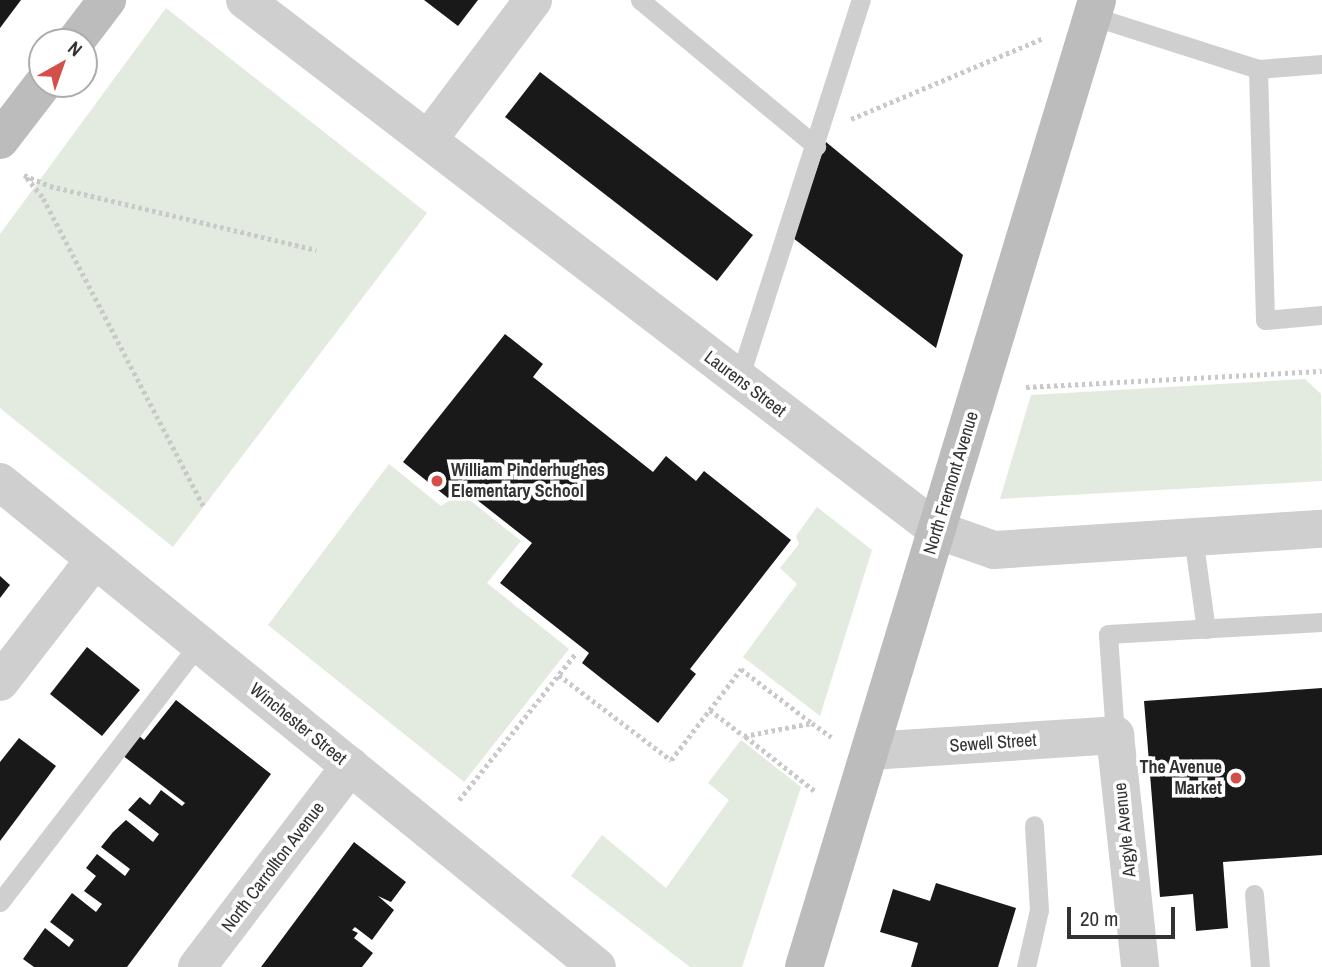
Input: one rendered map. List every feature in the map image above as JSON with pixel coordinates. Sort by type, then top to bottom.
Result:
[{"type":"main road","points":[[86,28],[107,0]]},
{"type":"main road","name":"North Fremont Avenue","points":[[804,967],[1095,8]]},
{"type":"main road","points":[[0,141],[32,98]]},
{"type":"street","name":"Laurens Street","points":[[245,0],[937,530],[994,550],[1322,529]]},
{"type":"street","points":[[428,140],[534,0]]},
{"type":"street","name":"Winchester Street","points":[[0,482],[350,766],[576,960]]},
{"type":"street","points":[[0,682],[95,559]]},
{"type":"street","name":"Sewell Street","points":[[870,751],[1115,734]]},
{"type":"street","name":"Argyle Avenue","points":[[1115,734],[1140,967]]},
{"type":"street","name":"North Carrollton Avenue","points":[[197,967],[350,766]]},
{"type":"lane","points":[[640,0],[818,139]]},
{"type":"lane","points":[[739,379],[861,0]]},
{"type":"lane","points":[[1095,8],[1258,69],[1322,64]]},
{"type":"lane","points":[[1258,69],[1265,320],[1322,315]]},
{"type":"lane","points":[[1194,537],[1206,629]]},
{"type":"lane","points":[[1115,734],[1108,634],[1322,622]]},
{"type":"lane","points":[[0,902],[199,643]]},
{"type":"lane","points":[[1026,967],[1039,910],[1034,825]]},
{"type":"lane","points":[[1254,894],[1260,967]]},
{"type":"path","points":[[818,139],[1044,38]]},
{"type":"path","points":[[204,506],[41,197],[24,175],[50,186],[316,250]]},
{"type":"path","points":[[1026,387],[1322,371]]},
{"type":"path","points":[[459,800],[575,654]]},
{"type":"path","points":[[559,675],[671,760],[741,669],[831,737]]},
{"type":"path","points":[[710,710],[814,791]]},
{"type":"path","points":[[744,736],[812,723]]},
{"type":"shaded area","points":[[166,8],[427,213],[173,547],[0,408],[0,234]]},
{"type":"shaded area","points":[[1305,379],[1321,394],[1322,481],[1000,499],[1031,395]]},
{"type":"shaded area","points":[[389,464],[441,506],[461,493],[521,541],[487,583],[569,649],[464,782],[268,625]]},
{"type":"shaded area","points":[[817,507],[872,550],[820,716],[743,657],[797,584],[780,568],[799,544],[796,536]]},
{"type":"shaded area","points":[[741,740],[801,787],[742,967],[690,967],[571,876],[602,835],[666,888],[729,800],[708,783]]},
{"type":"building","points":[[0,0],[21,0],[0,28]]},
{"type":"building","points":[[424,0],[478,0],[458,26]]},
{"type":"building","points":[[540,72],[753,235],[717,281],[505,117]]},
{"type":"building","points":[[826,142],[963,255],[936,348],[793,238]]},
{"type":"building","points":[[505,334],[543,364],[533,377],[653,472],[666,456],[696,481],[704,471],[791,540],[690,669],[696,674],[658,723],[582,663],[589,653],[500,583],[532,543],[458,485],[448,498],[403,462]]},
{"type":"building","points":[[0,576],[10,585],[0,598]]},
{"type":"building","points":[[87,647],[140,690],[102,736],[50,694]]},
{"type":"building","name":"The Avenue Market","points":[[1322,688],[1322,855],[1223,862],[1228,928],[1196,931],[1193,894],[1160,897],[1144,701]]},
{"type":"building","points":[[176,700],[271,774],[127,967],[34,967],[23,959],[45,928],[69,947],[74,940],[50,922],[72,893],[96,912],[102,904],[84,891],[96,876],[86,868],[97,854],[125,876],[130,869],[101,847],[113,832],[126,820],[153,842],[159,834],[128,810],[140,797],[150,805],[161,790],[182,806],[185,803],[122,755],[138,735],[144,740]]},
{"type":"building","points":[[19,738],[56,766],[0,841],[0,762]]},
{"type":"building","points":[[354,842],[406,882],[391,902],[378,896],[394,910],[372,940],[355,927],[352,930],[358,933],[354,938],[373,953],[362,967],[261,967]]},
{"type":"building","points":[[936,883],[1016,908],[998,967],[911,967],[918,943],[880,932],[893,889],[930,901]]},
{"type":"place","name":"William Pinderhughes Elementary School","points":[[437,481]]},
{"type":"place","name":"The Avenue Market","points":[[1236,778]]}]
